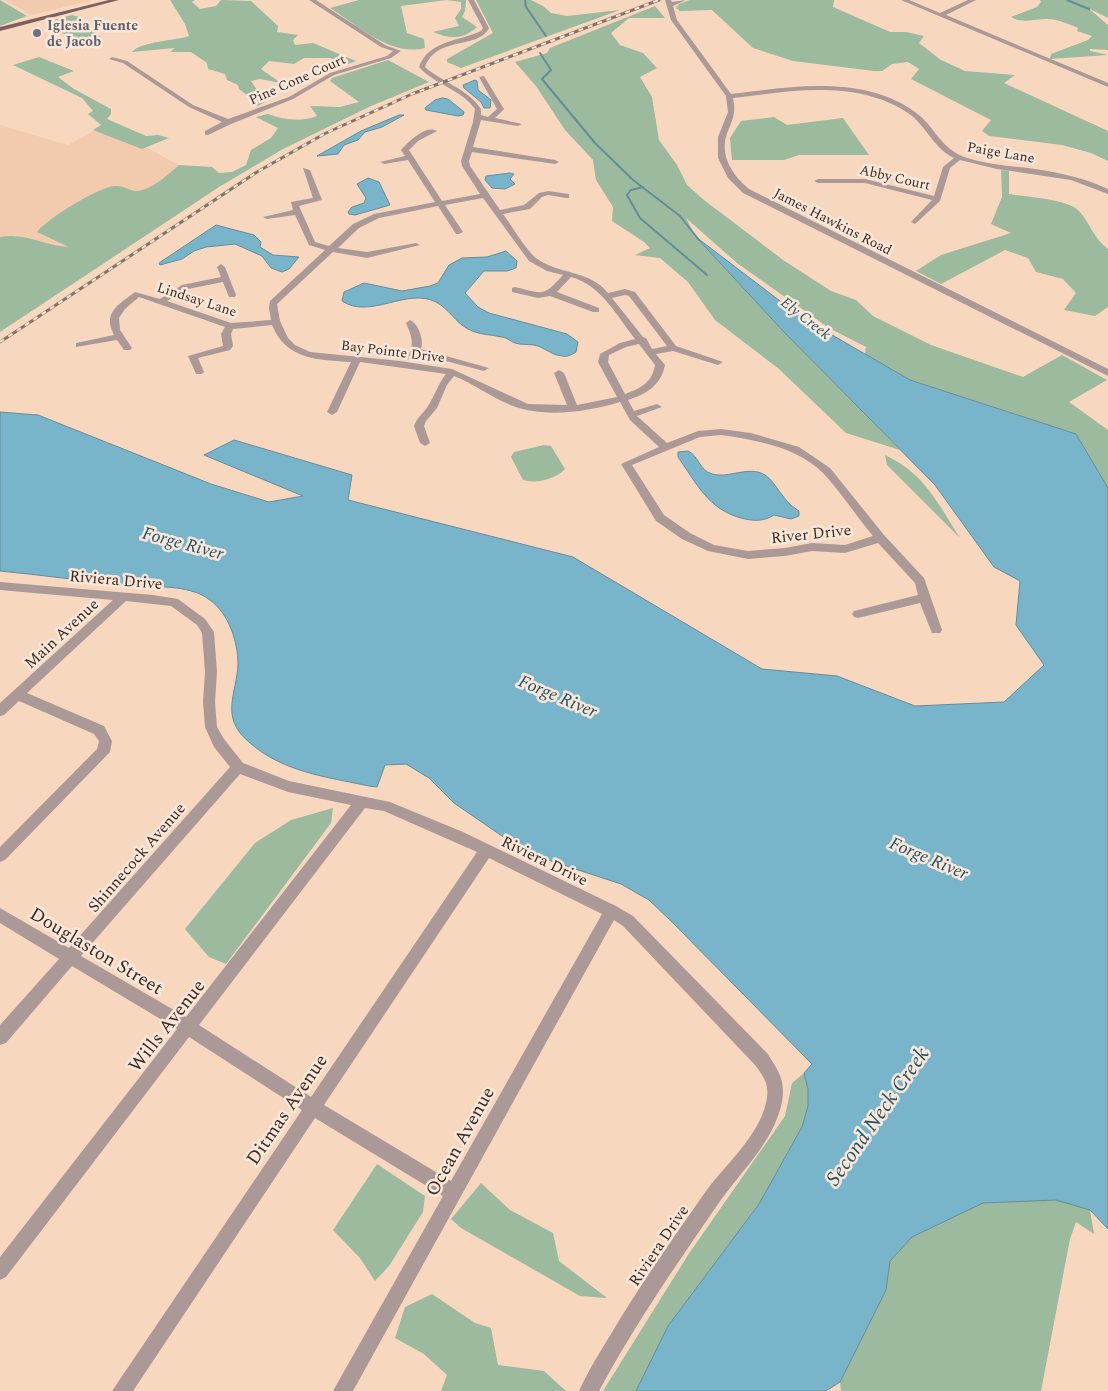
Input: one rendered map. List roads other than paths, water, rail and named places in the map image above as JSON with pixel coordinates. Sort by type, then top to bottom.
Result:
[{"type":"main road","points":[[0,29],[116,0]]},
{"type":"street","name":"Pine Cone Court","points":[[208,133],[228,122],[291,98],[332,74],[388,57],[398,52],[383,46],[312,0]]},
{"type":"street","points":[[471,0],[486,28],[484,32],[434,50],[423,61],[422,67],[452,91],[454,97],[470,103],[478,117],[518,124]]},
{"type":"street","points":[[683,0],[669,3],[674,20],[729,96]]},
{"type":"street","points":[[904,0],[1108,84]]},
{"type":"street","points":[[940,15],[973,0]]},
{"type":"street","points":[[112,59],[125,62],[191,106],[228,122]]},
{"type":"street","points":[[482,77],[501,109],[490,119]]},
{"type":"street","name":"Paige Lane","points":[[729,96],[793,89],[835,90],[867,94],[894,102],[914,113],[936,143],[959,157],[992,166],[1066,176],[1108,192]]},
{"type":"street","name":"James Hawkins Road","points":[[729,96],[733,106],[732,116],[720,143],[725,169],[746,191],[1108,373]]},
{"type":"street","name":"Bay Pointe Drive","points":[[478,117],[466,166],[484,195],[532,259],[550,269],[590,281],[607,296],[643,340],[660,365],[655,381],[642,391],[622,398],[573,408],[546,410],[528,407],[452,372],[409,364],[315,355],[290,347],[284,340],[272,308],[276,298],[356,226],[368,219],[484,195]]},
{"type":"street","points":[[433,131],[415,139],[405,150],[458,232]]},
{"type":"street","points":[[469,149],[555,162]]},
{"type":"street","points":[[384,162],[409,157]]},
{"type":"street","points":[[915,222],[937,199],[947,167],[959,157]]},
{"type":"street","points":[[306,170],[318,200],[294,204],[312,242],[331,249],[366,256],[416,245]]},
{"type":"street","name":"Abby Court","points":[[818,181],[865,181],[937,199]]},
{"type":"street","points":[[499,213],[527,207],[539,195],[548,193],[566,196]]},
{"type":"street","points":[[267,217],[298,212]]},
{"type":"street","points":[[221,267],[232,295]]},
{"type":"street","points":[[551,293],[569,274]]},
{"type":"street","points":[[160,302],[185,287],[225,279]]},
{"type":"street","points":[[516,290],[538,295],[551,293],[596,310]]},
{"type":"street","points":[[607,296],[624,292],[632,294],[673,348]]},
{"type":"street","name":"Lindsay Lane","points":[[119,337],[113,322],[116,311],[138,294],[230,326],[276,322]]},
{"type":"street","points":[[409,364],[416,351],[418,340],[410,323]]},
{"type":"street","points":[[199,372],[193,356],[227,348],[226,334],[230,326]]},
{"type":"street","points":[[79,345],[119,337],[127,348]]},
{"type":"street","points":[[643,340],[617,347],[604,356],[603,362],[631,415],[665,447]]},
{"type":"street","points":[[652,352],[673,348],[718,362]]},
{"type":"street","points":[[416,351],[484,368]]},
{"type":"street","points":[[332,412],[357,359]]},
{"type":"street","points":[[425,443],[419,426],[421,420],[432,408],[442,385],[452,372]]},
{"type":"street","points":[[558,374],[573,408]]},
{"type":"street","points":[[631,415],[657,407]]},
{"type":"street","name":"River Drive","points":[[721,432],[751,436],[795,449],[826,470],[880,538],[845,549],[812,547],[786,552],[748,555],[712,548],[686,536],[660,518],[626,464],[698,434],[721,432]]},
{"type":"street","points":[[880,538],[920,582],[936,630]]},
{"type":"street","name":"Riviera Drive","points":[[1,587],[174,602],[192,614],[208,632],[211,672],[208,702],[211,726],[219,743],[238,767],[288,786],[384,806],[458,836],[611,911],[628,921],[761,1059],[772,1074],[776,1088],[769,1115],[758,1135],[714,1194],[639,1305],[589,1391]]},
{"type":"street","name":"Main Avenue","points":[[0,711],[122,598]]},
{"type":"street","points":[[858,614],[924,598]]},
{"type":"street","points":[[0,856],[103,752],[106,741],[99,730],[18,696]]},
{"type":"street","name":"Shinnecock Avenue","points":[[0,1037],[71,959],[238,767]]},
{"type":"street","name":"Wills Avenue","points":[[0,1271],[189,1028],[361,802]]},
{"type":"street","name":"Ditmas Avenue","points":[[122,1391],[312,1106],[486,851]]},
{"type":"street","name":"Ocean Avenue","points":[[343,1391],[611,911]]},
{"type":"street","name":"Douglaston Street","points":[[0,915],[189,1028],[454,1193]]},
{"type":"water","points":[[475,80],[477,81],[478,90],[491,100],[490,108],[484,108],[481,102],[464,88],[463,85]]},
{"type":"water","points":[[448,99],[464,112],[463,115],[458,116],[426,110],[425,108],[435,100]]},
{"type":"water","points":[[399,115],[404,115],[382,127],[365,132],[358,140],[344,145],[338,154],[317,156],[361,131]]},
{"type":"water","points":[[514,174],[510,179],[515,184],[505,189],[492,188],[485,180],[486,176]]},
{"type":"water","points":[[368,178],[379,182],[390,205],[355,215],[349,214],[348,212],[352,207],[364,203],[366,198],[357,184]]},
{"type":"water","points":[[216,225],[254,235],[261,242],[260,247],[273,255],[299,257],[289,269],[282,272],[271,268],[262,256],[235,244],[206,247],[194,251],[182,259],[160,265],[159,263]]},
{"type":"water","points":[[696,237],[801,317],[910,380],[1076,434],[1108,488],[1108,1229],[1090,1210],[1056,1200],[983,1203],[912,1237],[890,1261],[886,1290],[840,1382],[826,1391],[636,1391],[668,1326],[759,1204],[802,1127],[808,1106],[808,1089],[804,1073],[812,1064],[672,922],[649,900],[621,884],[551,861],[502,836],[454,803],[429,778],[406,764],[385,765],[377,787],[306,772],[290,767],[262,752],[240,733],[234,723],[232,704],[238,656],[231,629],[217,606],[201,595],[169,587],[125,585],[0,571],[0,412],[38,415],[211,484],[269,502],[303,496],[204,455],[234,440],[352,475],[348,500],[573,557],[762,669],[837,676],[915,706],[1004,702],[1044,665],[1016,625],[1020,581],[994,567],[935,485],[784,332]]},
{"type":"water","points":[[506,251],[517,261],[516,268],[507,271],[484,271],[465,293],[478,307],[489,313],[567,334],[578,342],[576,352],[568,356],[558,355],[538,346],[517,344],[505,338],[472,331],[459,323],[441,305],[425,298],[413,298],[364,307],[353,306],[342,301],[344,292],[364,283],[402,291],[430,286],[438,283],[449,265],[462,258],[487,257]]},
{"type":"water","points":[[688,451],[695,456],[704,469],[712,474],[725,475],[752,471],[765,475],[773,482],[788,502],[799,511],[799,516],[791,519],[774,515],[762,520],[754,520],[730,514],[704,494],[678,457],[678,452]]},
{"type":"waterway","name":"Ely Creek","points":[[525,0],[526,7],[546,36]]},
{"type":"waterway","points":[[1067,0],[1089,9]]},
{"type":"waterway","name":"Ely Creek","points":[[540,53],[551,70],[542,79],[595,143],[642,187]]},
{"type":"waterway","name":"Ely Creek","points":[[642,187],[680,216],[699,240]]},
{"type":"waterway","points":[[642,187],[631,190],[627,195],[640,218],[707,275]]},
{"type":"railway","points":[[0,342],[257,172],[324,134],[412,94],[659,0]]},
{"type":"place","name":"Iglesia Fuente de Jacob","points":[[37,33]]},
{"type":"water label","name":"Forge River","points":[[183,543]]},
{"type":"water label","name":"Forge River","points":[[558,696]]},
{"type":"water label","name":"Forge River","points":[[929,858]]},
{"type":"water label","name":"Second Neck Creek","points":[[877,1116]]}]
